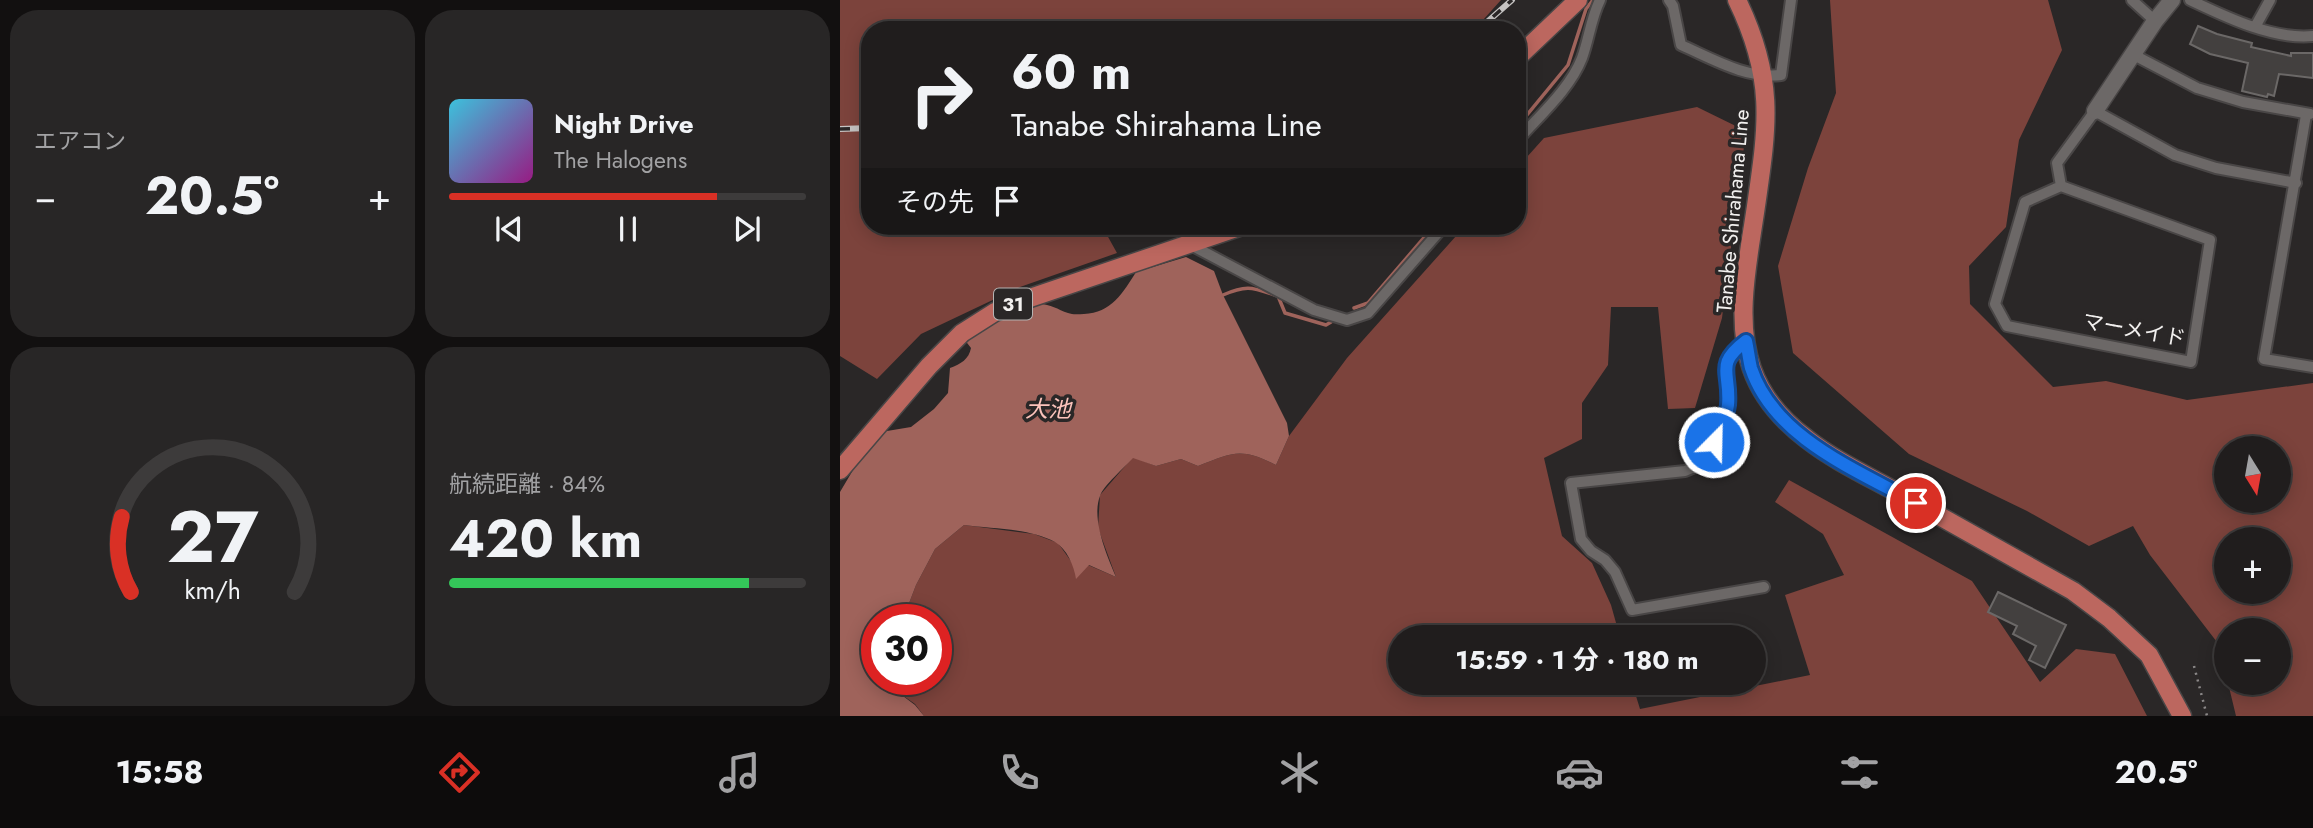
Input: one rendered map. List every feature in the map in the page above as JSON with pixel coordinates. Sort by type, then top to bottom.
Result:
[{"type":"main road","points":[[1526,49],[1578,0]]},
{"type":"main road","name":"Tanabe Shirahama Line","points":[[1737,0],[1753,32],[1764,77],[1767,115],[1746,282],[1746,341],[1751,369],[1766,398],[1806,439],[1826,452],[2073,591],[2109,618],[2149,655],[2182,716]]},
{"type":"main road","name":"31","points":[[840,470],[929,366],[962,333],[995,312],[1215,235]]},
{"type":"street","points":[[1526,131],[1566,84],[1581,60],[1600,0]]},
{"type":"street","points":[[1669,0],[1673,6],[1681,45],[1750,74],[1764,77],[1782,75],[1791,0]]},
{"type":"street","points":[[2132,0],[2155,21]]},
{"type":"street","points":[[2061,186],[2057,163],[2172,0]]},
{"type":"street","points":[[2190,0],[2255,27],[2299,37],[2313,36]]},
{"type":"street","points":[[2255,27],[2270,0]]},
{"type":"street","points":[[2132,54],[2197,88],[2243,102],[2310,114],[2264,359],[2313,367]]},
{"type":"street","points":[[2095,111],[2175,155],[2216,168],[2296,183]]},
{"type":"street","name":"マーメイド","points":[[2061,186],[2210,240],[2192,362],[2007,326],[1994,304],[2025,202],[2061,186]]},
{"type":"street","points":[[1188,244],[1314,310],[1347,320],[1368,313],[1436,235]]},
{"type":"street","points":[[1746,341],[1732,352],[1726,363],[1728,409],[1704,463],[1685,471],[1572,483],[1581,539],[1615,572],[1632,610],[1764,587]]},
{"type":"path","points":[[2194,666],[2207,716]]},
{"type":"shaded area","points":[[840,0],[1501,0],[1482,21],[861,21],[861,235],[1107,235],[1117,253],[1020,287],[921,334],[877,379],[840,356]]},
{"type":"shaded area","points":[[1830,0],[2048,0],[2062,50],[2019,140],[2006,227],[1969,266],[1970,304],[2053,387],[2106,381],[2187,400],[2313,383],[2313,716],[2236,716],[2231,695],[2291,695],[2291,618],[2214,618],[2214,638],[2150,555],[2133,526],[2089,546],[2027,511],[1909,454],[1793,353],[1778,266],[1808,168],[1836,93]]},
{"type":"shaded area","points":[[1697,107],[1746,131],[1722,318],[1695,408],[1668,409],[1658,307],[1611,307],[1608,365],[1582,403],[1582,439],[1544,458],[1562,536],[1592,563],[1611,605],[1617,625],[1388,625],[1388,695],[1636,695],[1640,709],[1710,695],[1766,695],[1766,684],[1810,675],[1785,595],[1844,575],[1823,534],[1775,502],[1789,480],[1972,581],[2040,682],[2076,649],[2115,654],[2147,716],[924,716],[915,704],[902,695],[952,695],[952,604],[909,604],[935,549],[964,525],[1034,534],[1058,543],[1073,564],[1088,565],[1116,577],[1098,528],[1100,495],[1133,457],[1156,466],[1181,459],[1198,466],[1237,453],[1264,459],[1276,465],[1289,436],[1347,358],[1457,235],[1526,235],[1526,158],[1544,138]]},
{"type":"water","name":"大池","points":[[1186,257],[1214,271],[1223,295],[1287,423],[1289,436],[1276,465],[1245,454],[1220,457],[1198,466],[1181,459],[1156,466],[1133,458],[1105,487],[1098,505],[1101,537],[1116,577],[1089,565],[1076,579],[1074,569],[1063,549],[1045,537],[964,525],[935,549],[909,604],[861,604],[861,695],[902,695],[924,716],[840,716],[840,492],[875,433],[911,427],[934,409],[948,393],[950,368],[964,361],[970,352],[971,348],[964,339],[1029,305],[1049,305],[1074,314],[1102,310],[1121,294],[1136,272]]},
{"type":"building","points":[[2198,26],[2252,43],[2251,47],[2291,56],[2291,53],[2313,53],[2313,78],[2279,74],[2274,96],[2242,91],[2248,63],[2210,54],[2190,44]]},
{"type":"building","points":[[1998,592],[2066,625],[2045,668],[2029,660],[2036,646],[2013,634],[2017,626],[1988,612]]},
{"type":"waterway","points":[[1526,116],[1568,65],[1586,9],[1593,0]]},
{"type":"waterway","points":[[1354,308],[1368,303],[1426,235]]},
{"type":"waterway","points":[[1223,295],[1239,289],[1256,289],[1278,296],[1285,313],[1326,325],[1331,322]]},
{"type":"railway","points":[[1488,21],[1512,0]]},
{"type":"railway","points":[[840,129],[861,128]]},
{"type":"route","points":[[1714,442],[1728,409],[1726,363],[1732,352],[1746,341],[1751,369],[1766,398],[1784,419],[1806,439],[1826,452],[1916,503]]}]
